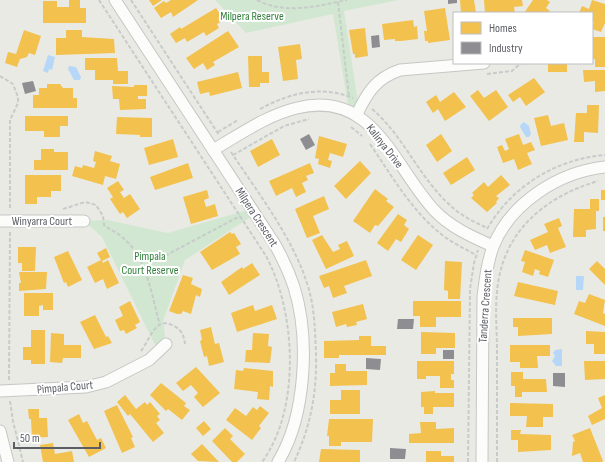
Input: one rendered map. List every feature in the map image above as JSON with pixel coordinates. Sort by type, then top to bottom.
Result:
[{"type":"street","name":"Milpera Crescent","points":[[115,0],[282,257],[298,302],[302,354],[299,404],[292,433],[278,462]]},
{"type":"street","points":[[357,114],[374,85],[390,73],[400,70],[485,69]]},
{"type":"street","name":"Kalinya Drive","points":[[213,150],[274,116],[296,108],[327,105],[342,108],[357,114],[381,137],[424,199],[436,211],[457,228],[493,246]]},
{"type":"street","name":"Tanderra Crescent","points":[[482,462],[483,297],[486,273],[493,246],[516,212],[541,190],[569,176],[605,167]]},
{"type":"street","name":"Winyarra Court","points":[[0,221],[84,221]]},
{"type":"street","name":"Pimpala Court","points":[[0,391],[82,387],[106,382],[149,360],[166,344]]},
{"type":"street","points":[[0,431],[8,462]]},
{"type":"path","points":[[99,0],[266,256],[277,278],[287,320],[288,385],[284,414],[274,440],[262,462]]},
{"type":"path","points":[[131,0],[220,135]]},
{"type":"path","points":[[257,0],[268,6],[287,9],[347,0]]},
{"type":"path","points":[[338,2],[349,96]]},
{"type":"path","points":[[485,69],[512,71],[520,64]]},
{"type":"path","points":[[0,76],[13,84],[18,97],[18,103],[10,120],[10,211],[17,209]]},
{"type":"path","points":[[371,108],[374,103]]},
{"type":"path","points":[[368,106],[395,132],[446,202],[457,212],[487,228]]},
{"type":"path","points":[[232,155],[291,124],[316,118]]},
{"type":"path","points":[[347,125],[364,138]]},
{"type":"path","points":[[369,143],[402,191],[424,219],[448,240],[476,255]]},
{"type":"path","points":[[496,462],[497,299],[503,264],[518,233],[542,208],[570,190],[600,180]]},
{"type":"path","points":[[60,209],[84,202],[96,205],[103,216],[104,226],[128,241],[138,255],[144,268],[160,325]]},
{"type":"path","points":[[144,268],[240,216]]},
{"type":"path","points":[[10,229],[10,383]]},
{"type":"path","points":[[468,462],[469,310],[471,275],[478,250]]},
{"type":"path","points":[[138,354],[153,330],[160,325],[168,323],[177,327],[183,335],[185,344]]},
{"type":"path","points":[[10,400],[13,421],[23,462]]},
{"type":"green space","name":"Milpera Reserve","points":[[215,0],[399,0],[344,11],[359,109],[349,111],[333,14],[246,33]]},
{"type":"green space","name":"Pimpala Court Reserve","points":[[251,209],[255,214],[185,260],[163,321],[166,344],[159,353],[102,237],[84,221],[107,220],[168,233]]},
{"type":"water","points":[[48,55],[55,57],[52,70],[49,69],[48,73],[43,71]]},
{"type":"water","points":[[69,66],[76,67],[81,77],[80,80],[74,80],[68,69]]},
{"type":"water","points":[[524,122],[529,126],[531,134],[529,137],[526,137],[520,127]]},
{"type":"water","points":[[576,276],[584,276],[583,290],[576,290]]},
{"type":"water","points":[[562,349],[562,366],[556,366],[552,361],[555,356],[553,353],[555,350]]},
{"type":"building: Homes","points":[[69,0],[80,0],[80,8],[86,8],[86,23],[43,23],[43,1],[57,1],[57,7],[69,7]]},
{"type":"building: Homes","points":[[149,0],[162,0],[153,6]]},
{"type":"building: Homes","points":[[171,0],[198,0],[173,17],[171,12],[161,18],[154,8],[164,1],[166,3]]},
{"type":"building: Homes","points":[[460,0],[474,0],[476,12],[461,12]]},
{"type":"building: Homes","points":[[484,0],[522,0],[523,6],[514,7],[515,12],[485,12]]},
{"type":"building: Homes","points":[[533,0],[547,0],[550,2],[546,8],[550,12],[525,12]]},
{"type":"building: Homes","points":[[592,0],[605,4],[605,23],[601,32],[593,29],[593,12],[579,12],[582,6],[589,9]]},
{"type":"building: Homes","points":[[216,8],[224,20],[217,24],[219,28],[206,36],[204,32],[187,42],[185,38],[176,43],[170,34]]},
{"type":"building: Homes","points":[[445,8],[450,40],[428,43],[428,41],[425,41],[424,31],[427,31],[424,11]]},
{"type":"building: Homes","points":[[413,20],[414,27],[417,26],[418,39],[401,41],[395,41],[395,39],[384,40],[382,24]]},
{"type":"building: Homes","points":[[365,28],[368,56],[355,58],[349,30]]},
{"type":"building: Homes","points":[[24,30],[41,36],[35,55],[29,53],[27,57],[20,59],[17,67],[5,63],[8,52],[16,54]]},
{"type":"building: Homes","points":[[66,30],[82,30],[82,37],[114,39],[115,53],[56,55],[56,38],[66,38]]},
{"type":"building: Homes","points":[[228,31],[239,47],[213,62],[215,65],[207,70],[203,63],[194,69],[186,58]]},
{"type":"building: Homes","points":[[593,37],[605,37],[605,67],[595,67],[595,59],[593,59]]},
{"type":"building: Homes","points":[[300,44],[302,59],[296,60],[298,79],[283,81],[278,47]]},
{"type":"building: Homes","points":[[248,56],[262,56],[262,72],[269,72],[269,83],[260,83],[260,87],[249,87]]},
{"type":"building: Homes","points":[[85,58],[117,58],[118,71],[128,71],[128,84],[113,84],[113,80],[95,80],[95,70],[85,70]]},
{"type":"building: Homes","points":[[548,64],[567,64],[567,72],[548,72]]},
{"type":"building: Homes","points":[[583,70],[605,70],[605,91],[595,92],[595,81],[584,82]]},
{"type":"building: Homes","points":[[238,72],[242,88],[210,96],[209,92],[200,94],[197,82]]},
{"type":"building: Homes","points":[[534,78],[545,92],[526,106],[520,97],[513,102],[508,95]]},
{"type":"building: Homes","points":[[47,84],[60,84],[63,88],[73,88],[73,98],[77,98],[77,108],[33,108],[33,95],[39,95],[39,88],[47,88]]},
{"type":"building: Homes","points":[[134,85],[147,85],[147,96],[138,96],[138,99],[146,99],[146,109],[120,110],[119,99],[113,99],[112,86],[134,87]]},
{"type":"building: Homes","points":[[478,90],[484,98],[496,90],[508,107],[489,121],[470,96]]},
{"type":"building: Homes","points":[[454,92],[466,107],[445,121],[438,109],[433,113],[426,102],[436,95],[440,102]]},
{"type":"building: Homes","points":[[587,105],[599,105],[598,133],[584,132],[584,142],[574,142],[576,113],[587,113]]},
{"type":"building: Homes","points":[[548,115],[551,126],[564,123],[568,140],[541,146],[534,118]]},
{"type":"building: Homes","points":[[25,116],[68,116],[68,126],[60,126],[60,137],[44,137],[44,131],[25,131]]},
{"type":"building: Homes","points":[[117,117],[152,118],[152,137],[116,134]]},
{"type":"building: Homes","points":[[441,134],[452,151],[437,162],[426,145]]},
{"type":"building: Homes","points":[[519,134],[523,145],[531,142],[535,150],[527,153],[532,164],[518,170],[514,159],[503,163],[497,147],[502,145],[505,151],[509,149],[505,139]]},
{"type":"building: Homes","points":[[319,136],[347,144],[343,157],[330,153],[328,160],[332,161],[330,168],[318,164],[319,159],[315,158]]},
{"type":"building: Homes","points":[[173,139],[178,157],[149,165],[144,148]]},
{"type":"building: Homes","points":[[272,139],[280,155],[258,167],[250,151]]},
{"type":"building: Homes","points":[[41,149],[54,149],[54,152],[68,152],[68,170],[34,170],[34,160],[41,160]]},
{"type":"building: Homes","points":[[95,151],[112,156],[110,161],[120,164],[116,179],[105,176],[103,185],[72,176],[75,166],[82,168],[83,165],[94,168],[96,162],[93,161]]},
{"type":"building: Homes","points":[[467,157],[475,170],[451,185],[443,173]]},
{"type":"building: Homes","points":[[360,161],[371,173],[346,199],[334,186]]},
{"type":"building: Homes","points":[[188,163],[193,178],[155,190],[150,177]]},
{"type":"building: Homes","points":[[310,163],[314,173],[306,176],[308,180],[302,183],[306,192],[296,197],[292,188],[276,196],[269,181]]},
{"type":"building: Homes","points":[[25,175],[61,175],[61,191],[51,191],[51,197],[37,197],[37,204],[25,204]]},
{"type":"building: Homes","points":[[501,175],[510,185],[496,196],[499,198],[496,202],[497,203],[487,212],[471,198],[474,195],[472,193],[484,182],[488,187]]},
{"type":"building: Homes","points":[[118,181],[124,190],[120,192],[124,198],[130,194],[140,209],[127,218],[123,212],[120,214],[110,199],[113,197],[107,188]]},
{"type":"building: Homes","points":[[375,189],[388,199],[386,201],[394,207],[378,226],[375,225],[370,233],[353,221]]},
{"type":"building: Homes","points":[[207,190],[209,198],[204,200],[206,207],[215,204],[218,216],[191,224],[183,197]]},
{"type":"building: Homes","points":[[601,190],[605,190],[605,200],[601,200]]},
{"type":"building: Homes","points":[[324,196],[329,209],[313,216],[320,233],[307,238],[295,209]]},
{"type":"building: Homes","points":[[590,199],[599,199],[599,211],[596,211],[596,229],[586,230],[586,237],[573,237],[574,209],[590,209]]},
{"type":"building: Homes","points":[[398,214],[407,220],[404,225],[409,229],[401,242],[396,239],[388,251],[377,243]]},
{"type":"building: Homes","points":[[603,217],[605,217],[605,231],[603,231]]},
{"type":"building: Homes","points":[[559,218],[562,226],[558,228],[566,247],[550,253],[547,245],[535,250],[530,240],[548,232],[544,224]]},
{"type":"building: Homes","points":[[230,232],[232,234],[234,233],[241,244],[236,247],[240,254],[212,270],[200,252]]},
{"type":"building: Homes","points":[[322,235],[333,252],[340,249],[338,245],[347,241],[354,256],[326,269],[312,240]]},
{"type":"building: Homes","points":[[418,235],[433,245],[416,270],[401,260]]},
{"type":"building: Homes","points":[[18,247],[36,247],[35,271],[22,271],[22,263],[18,263]]},
{"type":"building: Homes","points":[[106,248],[110,257],[102,261],[103,263],[108,260],[119,283],[107,289],[103,279],[95,283],[87,267],[101,260],[97,253]]},
{"type":"building: Homes","points":[[525,250],[554,260],[548,277],[539,274],[540,271],[535,269],[533,276],[522,272],[525,262],[521,261]]},
{"type":"building: Homes","points":[[68,251],[82,280],[68,287],[66,282],[64,283],[54,257]]},
{"type":"building: Homes","points":[[366,260],[372,276],[344,286],[347,293],[333,298],[329,286],[324,288],[319,276]]},
{"type":"building: Homes","points":[[445,261],[462,262],[460,299],[448,299],[448,291],[444,290]]},
{"type":"building: Homes","points":[[597,261],[605,269],[605,285],[589,269]]},
{"type":"building: Homes","points":[[252,263],[260,275],[229,295],[221,282],[242,267],[243,269]]},
{"type":"building: Homes","points":[[19,272],[47,272],[46,289],[19,291],[19,283],[21,283]]},
{"type":"building: Homes","points":[[183,275],[193,278],[191,284],[202,289],[200,297],[196,295],[191,314],[183,311],[181,314],[177,314],[169,311]]},
{"type":"building: Homes","points":[[518,282],[558,291],[555,305],[514,296]]},
{"type":"building: Homes","points":[[24,293],[53,293],[53,310],[43,310],[43,305],[39,306],[39,316],[24,316]]},
{"type":"building: Homes","points":[[589,294],[605,300],[603,313],[605,314],[605,326],[574,314],[579,301],[585,303]]},
{"type":"building: Homes","points":[[130,301],[140,322],[135,325],[137,328],[126,334],[124,330],[120,331],[115,320],[123,316],[119,307]]},
{"type":"building: Homes","points":[[413,301],[461,301],[461,317],[436,317],[436,327],[420,327],[420,316],[413,316]]},
{"type":"building: Homes","points":[[363,304],[367,319],[356,322],[357,325],[347,327],[346,324],[336,327],[332,312]]},
{"type":"building: Homes","points":[[253,305],[255,311],[272,305],[277,319],[237,332],[231,313]]},
{"type":"building: Homes","points":[[95,315],[106,337],[108,336],[112,343],[94,349],[80,322]]},
{"type":"building: Homes","points":[[513,318],[552,318],[552,334],[518,336],[518,327],[513,327]]},
{"type":"building: Homes","points":[[211,327],[215,344],[219,343],[224,362],[209,366],[207,356],[204,357],[200,341],[202,340],[200,330]]},
{"type":"building: Homes","points":[[31,330],[45,330],[45,364],[31,364],[31,360],[23,360],[23,347],[31,347]]},
{"type":"building: Homes","points":[[586,331],[605,332],[605,354],[594,354],[594,344],[586,344]]},
{"type":"building: Homes","points":[[421,332],[455,333],[455,348],[436,348],[436,354],[421,354]]},
{"type":"building: Homes","points":[[51,333],[64,334],[64,345],[81,345],[81,358],[63,358],[62,363],[50,362]]},
{"type":"building: Homes","points":[[253,333],[269,334],[268,346],[272,347],[270,363],[245,362],[246,350],[252,350]]},
{"type":"building: Homes","points":[[359,336],[371,336],[371,346],[386,346],[386,355],[339,355],[339,358],[324,358],[324,341],[359,340]]},
{"type":"building: Homes","points":[[510,345],[550,345],[550,356],[537,356],[538,368],[520,368],[520,362],[510,362]]},
{"type":"building: Homes","points":[[417,361],[454,361],[454,374],[451,374],[451,380],[454,380],[454,388],[440,388],[440,376],[426,376],[426,379],[417,379]]},
{"type":"building: Homes","points":[[584,361],[605,361],[605,379],[585,380]]},
{"type":"building: Homes","points":[[335,364],[346,364],[346,371],[367,371],[367,385],[330,386],[330,373],[335,373]]},
{"type":"building: Homes","points":[[196,367],[220,393],[203,407],[194,397],[198,393],[191,385],[183,391],[176,383]]},
{"type":"building: Homes","points":[[244,368],[273,371],[273,387],[270,386],[269,400],[257,399],[258,392],[234,389],[236,370],[243,371]]},
{"type":"building: Homes","points":[[511,372],[523,372],[523,379],[546,379],[547,392],[522,392],[522,397],[515,397],[515,386],[511,386]]},
{"type":"building: Homes","points":[[161,383],[186,403],[184,406],[190,410],[182,420],[168,409],[166,411],[150,395]]},
{"type":"building: Homes","points":[[341,390],[360,390],[360,414],[330,414],[330,400],[341,400]]},
{"type":"building: Homes","points":[[435,391],[435,393],[454,393],[454,407],[433,407],[433,414],[424,414],[424,407],[421,407],[421,392]]},
{"type":"building: Homes","points":[[125,395],[136,409],[145,402],[147,405],[150,402],[160,414],[157,416],[160,420],[156,423],[164,433],[153,442],[130,414],[128,416],[117,402]]},
{"type":"building: Homes","points":[[605,395],[605,419],[592,425],[588,416],[602,408],[598,398]]},
{"type":"building: Homes","points":[[510,403],[553,404],[553,417],[543,417],[543,427],[526,427],[527,416],[510,416]]},
{"type":"building: Homes","points":[[117,405],[133,437],[131,438],[135,447],[122,453],[104,411]]},
{"type":"building: Homes","points":[[260,406],[269,413],[259,426],[261,428],[252,440],[226,420],[235,408],[246,416],[253,407],[257,410]]},
{"type":"building: Homes","points":[[28,409],[39,409],[39,418],[47,418],[48,437],[32,438],[31,419],[29,419]]},
{"type":"building: Homes","points":[[79,414],[83,423],[87,421],[97,440],[101,438],[106,448],[89,457],[68,420]]},
{"type":"building: Homes","points":[[329,419],[373,419],[372,442],[341,442],[341,446],[329,446],[329,436],[327,436]]},
{"type":"building: Homes","points":[[204,421],[211,429],[203,436],[196,428]]},
{"type":"building: Homes","points":[[420,422],[436,422],[436,429],[454,428],[454,443],[409,443],[409,434],[421,433]]},
{"type":"building: Homes","points":[[225,428],[233,436],[230,439],[245,454],[237,462],[232,462],[212,441]]},
{"type":"building: Homes","points":[[590,428],[603,461],[602,462],[583,462],[580,453],[572,456],[573,442],[575,441],[572,435]]},
{"type":"building: Homes","points":[[511,430],[521,430],[520,434],[551,435],[551,450],[518,452],[518,440],[511,440]]},
{"type":"building: Homes","points":[[53,443],[55,454],[72,451],[74,462],[43,462],[40,445]]},
{"type":"building: Homes","points":[[202,444],[219,462],[198,461],[191,454]]},
{"type":"building: Homes","points":[[321,449],[360,450],[360,462],[319,462]]},
{"type":"building: Homes","points":[[426,451],[441,451],[441,456],[454,456],[454,462],[426,462]]},
{"type":"building: Industry","points":[[448,0],[457,0],[457,3],[448,4]]},
{"type":"building: Industry","points":[[379,35],[380,47],[372,48],[371,36]]},
{"type":"building: Industry","points":[[33,81],[36,91],[25,94],[22,83]]},
{"type":"building: Industry","points":[[309,134],[315,145],[306,150],[300,139]]},
{"type":"building: Industry","points":[[398,319],[414,319],[413,329],[397,329]]},
{"type":"building: Industry","points":[[443,350],[454,350],[454,359],[443,359]]},
{"type":"building: Industry","points":[[366,358],[381,359],[380,370],[366,369]]},
{"type":"building: Industry","points":[[553,373],[565,373],[565,387],[553,386]]},
{"type":"building: Industry","points":[[390,448],[406,449],[405,459],[390,459]]}]
